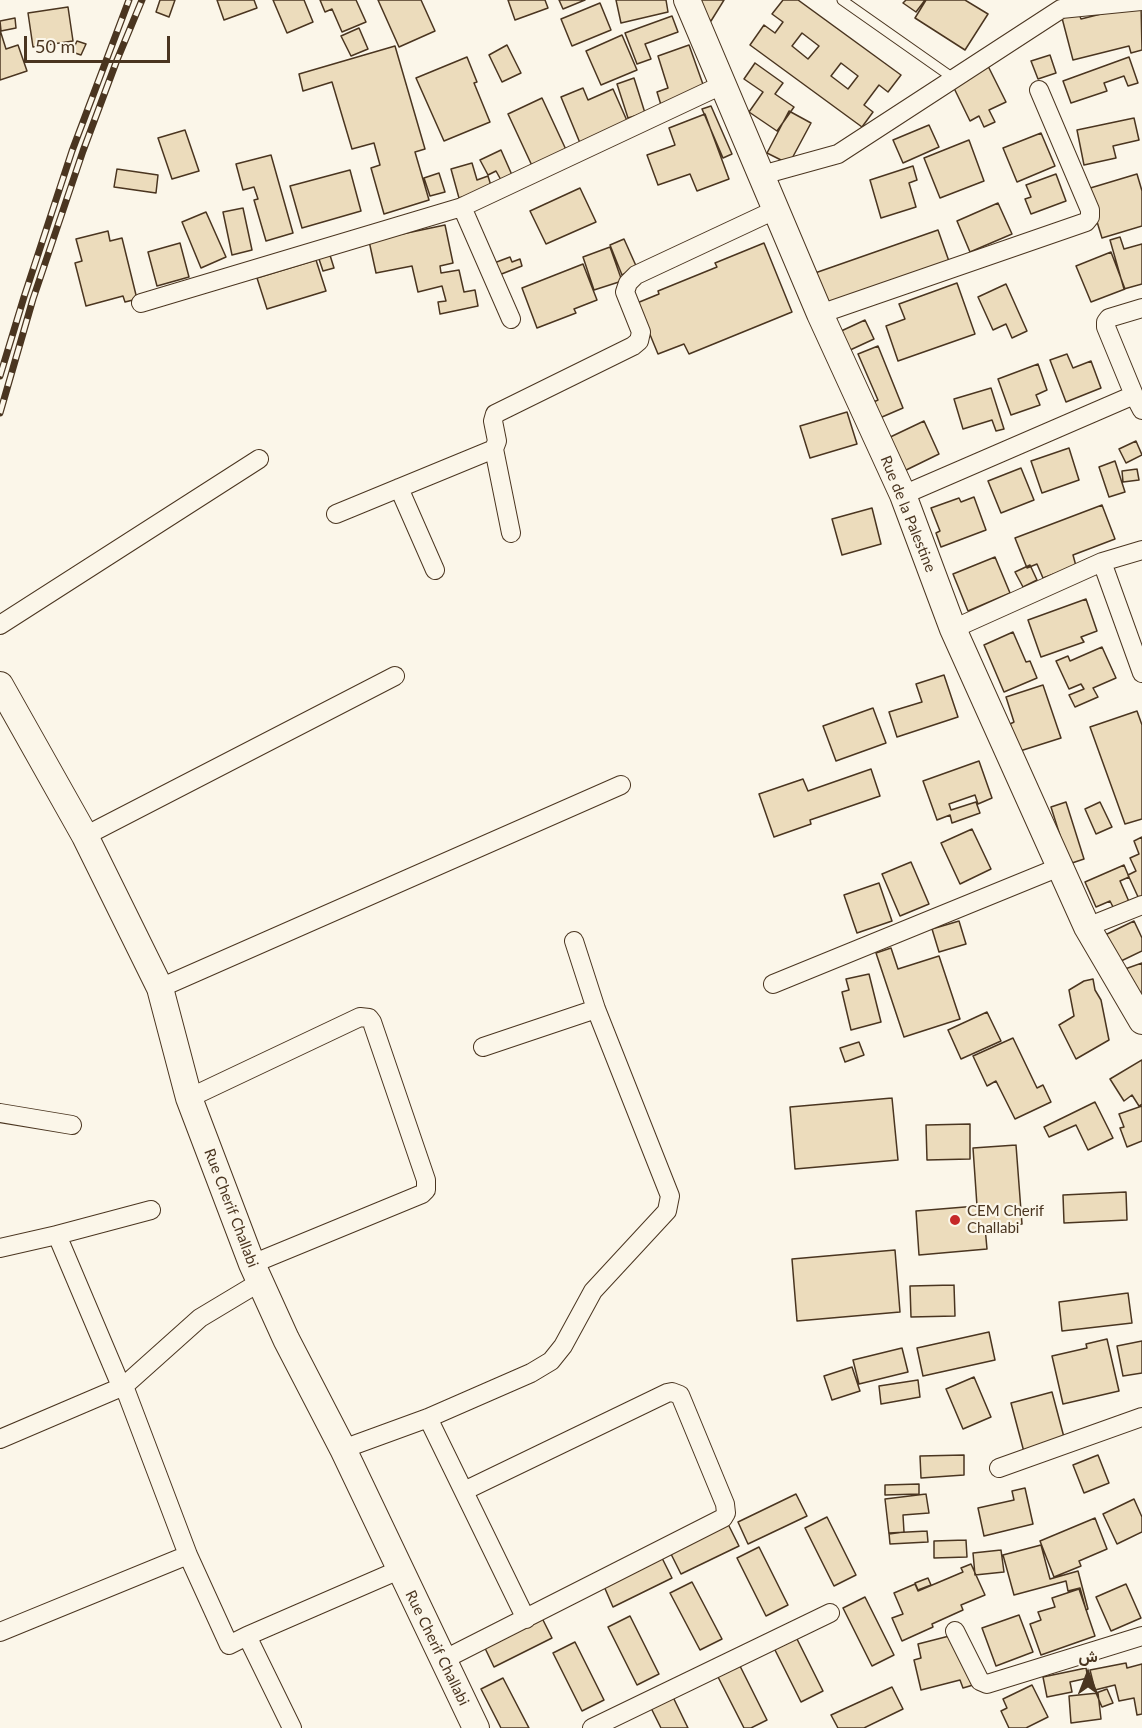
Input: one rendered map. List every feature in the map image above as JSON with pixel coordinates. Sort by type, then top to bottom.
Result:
[{"type":"street","name":"Rue de la Palestine","points":[[687,0],[820,314],[903,495],[953,629],[1088,927],[1140,1011]]},
{"type":"street","points":[[762,175],[838,154],[1060,5],[1142,1]]},
{"type":"street","points":[[141,303],[462,207],[724,84]]},
{"type":"street","points":[[820,314],[1086,222],[1090,217],[1090,210],[1039,90]]},
{"type":"street","points":[[462,207],[511,319]]},
{"type":"street","points":[[511,533],[494,449],[497,441],[493,421],[495,414],[639,341],[641,332],[625,292],[628,283],[636,275],[777,209]]},
{"type":"street","points":[[903,495],[1138,403],[1106,327],[1106,322],[1109,318],[1142,308]]},
{"type":"street","points":[[336,514],[494,449]]},
{"type":"street","points":[[0,625],[259,459]]},
{"type":"street","points":[[399,488],[435,570]]},
{"type":"street","points":[[953,629],[1102,562],[1142,550]]},
{"type":"street","points":[[1102,562],[1142,673]]},
{"type":"street","points":[[85,836],[395,676]]},
{"type":"street","name":"Rue Cherif Challabi","points":[[0,685],[85,836],[160,988],[189,1098],[256,1273],[476,1728]]},
{"type":"street","points":[[160,988],[621,785]]},
{"type":"street","points":[[773,984],[1062,866]]},
{"type":"street","points":[[1088,927],[1142,905]]},
{"type":"street","points":[[343,1449],[428,1418],[531,1373],[551,1360],[563,1346],[593,1291],[667,1211],[670,1196],[596,1010],[574,941]]},
{"type":"street","points":[[483,1047],[596,1010]]},
{"type":"street","points":[[0,1439],[124,1386],[200,1318],[256,1273],[422,1194],[426,1190],[426,1180],[369,1018],[360,1017],[189,1098]]},
{"type":"street","points":[[0,1113],[72,1125]]},
{"type":"street","points":[[0,1248],[151,1210]]},
{"type":"street","points":[[57,1235],[118,1379],[124,1386],[188,1555],[230,1646],[247,1636],[399,1570]]},
{"type":"street","points":[[443,1660],[526,1620],[723,1518],[726,1513],[725,1504],[680,1395],[672,1392],[464,1491]]},
{"type":"street","points":[[999,1468],[1142,1417]]},
{"type":"street","points":[[428,1418],[526,1620]]},
{"type":"street","points":[[0,1632],[188,1555]]},
{"type":"street","points":[[592,1728],[830,1613]]},
{"type":"street","points":[[955,1632],[980,1681],[987,1684],[1142,1636]]},
{"type":"street","points":[[247,1636],[292,1728]]},
{"type":"lane","points":[[842,0],[953,78]]},
{"type":"building","points":[[160,0],[175,0],[169,17],[156,12]]},
{"type":"building","points":[[217,0],[254,0],[257,8],[224,20]]},
{"type":"building","points":[[273,0],[304,0],[313,22],[287,33]]},
{"type":"building","points":[[320,0],[356,0],[366,22],[342,32],[332,9],[325,12]]},
{"type":"building","points":[[378,0],[421,0],[435,31],[399,47]]},
{"type":"building","points":[[508,0],[545,0],[548,8],[515,20]]},
{"type":"building","points":[[559,0],[585,0],[563,9]]},
{"type":"building","points":[[616,0],[666,0],[668,12],[621,23]]},
{"type":"building","points":[[692,0],[724,0],[711,21],[697,12]]},
{"type":"building","points":[[783,0],[798,0],[901,75],[888,92],[879,85],[864,105],[873,112],[862,127],[750,45],[764,25],[775,33],[783,22],[772,14]],"holes":[[[802,33],[819,46],[808,59],[792,46]],[[841,63],[858,76],[848,89],[831,76]]]},
{"type":"building","points":[[906,0],[925,0],[916,12],[903,3]]},
{"type":"building","points":[[926,0],[965,0],[988,14],[965,50],[915,18]]},
{"type":"building","points":[[600,3],[611,30],[572,46],[561,19]]},
{"type":"building","points":[[1141,4],[1142,50],[1131,53],[1129,46],[1073,60],[1062,18],[1079,14],[1081,19]]},
{"type":"building","points":[[68,7],[73,41],[33,47],[28,13]]},
{"type":"building","points":[[672,16],[678,32],[645,44],[651,59],[637,64],[625,33]]},
{"type":"building","points":[[15,18],[16,28],[1,31],[0,21]]},
{"type":"building","points":[[359,28],[368,49],[351,56],[341,36]]},
{"type":"building","points":[[0,30],[6,49],[18,45],[27,71],[0,80]]},
{"type":"building","points":[[622,35],[637,70],[601,85],[586,51]]},
{"type":"building","points":[[77,41],[86,44],[81,55],[72,52]]},
{"type":"building","points":[[507,45],[521,73],[502,82],[489,55]]},
{"type":"building","points":[[689,45],[705,90],[661,105],[657,92],[668,88],[658,56]]},
{"type":"building","points":[[395,46],[425,149],[415,152],[429,200],[384,214],[371,168],[380,165],[374,143],[352,149],[332,82],[303,91],[299,74]]},
{"type":"building","points":[[1050,55],[1056,73],[1038,79],[1031,61]]},
{"type":"building","points":[[467,57],[477,82],[474,83],[490,122],[444,141],[416,78]]},
{"type":"building","points":[[1129,57],[1138,83],[1128,86],[1124,76],[1104,83],[1107,91],[1071,103],[1063,81]]},
{"type":"building","points":[[755,63],[783,83],[775,94],[794,107],[777,131],[749,112],[763,92],[744,79]]},
{"type":"building","points":[[988,66],[1006,102],[989,110],[995,122],[984,127],[979,116],[970,121],[952,84]]},
{"type":"building","points":[[634,78],[645,113],[628,118],[617,84]]},
{"type":"building","points":[[583,88],[588,100],[613,89],[628,123],[580,143],[561,97]]},
{"type":"building","points":[[542,98],[568,154],[534,170],[508,114]]},
{"type":"building","points":[[711,106],[732,154],[723,158],[702,109]]},
{"type":"building","points":[[789,111],[811,123],[789,164],[767,153]]},
{"type":"building","points":[[705,114],[729,179],[697,191],[690,174],[658,185],[647,155],[675,145],[669,128]]},
{"type":"building","points":[[1134,118],[1139,140],[1113,146],[1116,158],[1084,165],[1077,130]]},
{"type":"building","points":[[929,125],[939,147],[903,163],[893,140]]},
{"type":"building","points":[[185,130],[199,171],[172,179],[158,138]]},
{"type":"building","points":[[1041,133],[1055,166],[1017,182],[1003,148]]},
{"type":"building","points":[[969,140],[984,181],[940,198],[924,158]]},
{"type":"building","points":[[501,150],[512,175],[501,180],[496,171],[488,175],[480,160]]},
{"type":"building","points":[[271,155],[293,233],[266,241],[254,200],[258,199],[254,187],[243,190],[236,164]]},
{"type":"building","points":[[472,163],[477,180],[488,176],[492,189],[459,198],[451,169]]},
{"type":"building","points":[[913,166],[917,180],[909,183],[916,207],[881,218],[870,180]]},
{"type":"building","points":[[117,169],[158,175],[156,193],[114,187]]},
{"type":"building","points":[[350,170],[361,211],[302,228],[290,186]]},
{"type":"building","points":[[439,173],[445,192],[430,196],[424,178]]},
{"type":"building","points":[[1056,174],[1066,201],[1031,214],[1025,199],[1031,197],[1026,185]]},
{"type":"building","points":[[1137,174],[1142,191],[1142,226],[1102,238],[1087,189]]},
{"type":"building","points":[[580,188],[596,222],[546,244],[530,211]]},
{"type":"building","points":[[998,203],[1012,234],[970,252],[957,221]]},
{"type":"building","points":[[243,208],[252,250],[232,255],[223,212]]},
{"type":"building","points":[[206,212],[226,257],[201,268],[182,222]]},
{"type":"building","points":[[445,225],[453,263],[440,266],[441,273],[459,270],[464,292],[475,290],[478,306],[440,314],[438,302],[446,301],[442,286],[418,292],[412,266],[376,273],[369,241]]},
{"type":"building","points":[[938,230],[951,267],[828,310],[815,273]]},
{"type":"building","points":[[108,231],[110,241],[122,238],[137,299],[125,302],[123,296],[86,306],[75,263],[82,261],[76,239]]},
{"type":"building","points":[[1120,237],[1124,249],[1142,244],[1142,284],[1124,289],[1110,240]]},
{"type":"building","points":[[624,239],[637,268],[622,275],[610,245]]},
{"type":"building","points":[[180,243],[189,277],[157,286],[148,252]]},
{"type":"building","points":[[764,243],[792,312],[689,354],[684,344],[658,354],[637,303],[659,294],[658,291],[717,267],[715,263]]},
{"type":"building","points":[[610,247],[622,281],[594,290],[583,257]]},
{"type":"building","points":[[329,252],[334,268],[323,271],[318,256]]},
{"type":"building","points":[[1111,252],[1125,289],[1091,302],[1076,266]]},
{"type":"building","points":[[510,257],[512,262],[520,259],[522,266],[499,275],[494,263]]},
{"type":"building","points":[[316,260],[326,291],[267,309],[257,278]]},
{"type":"building","points":[[583,264],[597,300],[574,309],[576,313],[537,328],[522,288]]},
{"type":"building","points":[[957,283],[975,334],[898,361],[886,326],[905,319],[899,304]]},
{"type":"building","points":[[1006,284],[1027,331],[1012,338],[1006,324],[993,330],[978,297]]},
{"type":"building","points":[[865,320],[874,339],[848,351],[839,332]]},
{"type":"building","points":[[878,346],[903,408],[875,420],[869,404],[878,400],[858,354]]},
{"type":"building","points":[[1067,354],[1073,368],[1091,361],[1101,388],[1066,402],[1050,360]]},
{"type":"building","points":[[1038,364],[1047,390],[1036,395],[1040,405],[1011,415],[998,379]]},
{"type":"building","points":[[991,388],[1004,429],[996,431],[992,420],[963,429],[954,399]]},
{"type":"building","points":[[847,412],[857,444],[810,458],[800,426]]},
{"type":"building","points":[[924,421],[939,454],[900,473],[884,440]]},
{"type":"building","points":[[1136,441],[1142,455],[1126,463],[1119,449]]},
{"type":"building","points":[[1069,448],[1079,480],[1042,493],[1031,461]]},
{"type":"building","points":[[1115,461],[1125,492],[1109,497],[1099,467]]},
{"type":"building","points":[[1021,468],[1034,500],[1001,513],[988,481]]},
{"type":"building","points":[[1137,469],[1139,480],[1123,482],[1122,471]]},
{"type":"building","points":[[974,497],[986,530],[941,547],[936,533],[940,531],[931,508],[959,498],[961,502]]},
{"type":"building","points":[[1102,505],[1115,539],[1073,555],[1076,566],[1043,578],[1037,564],[1027,568],[1015,538]]},
{"type":"building","points":[[872,508],[881,544],[842,555],[832,519]]},
{"type":"building","points":[[995,557],[1010,593],[968,611],[953,574]]},
{"type":"building","points":[[1030,565],[1037,580],[1023,587],[1015,572]]},
{"type":"building","points":[[1086,599],[1097,631],[1081,637],[1084,642],[1041,657],[1028,620]]},
{"type":"building","points":[[1013,632],[1026,662],[1030,661],[1037,678],[1004,692],[984,645]]},
{"type":"building","points":[[1102,647],[1116,678],[1093,688],[1098,697],[1075,707],[1069,695],[1084,689],[1081,684],[1069,689],[1056,661],[1068,656],[1070,661]]},
{"type":"building","points":[[944,675],[958,717],[897,737],[889,712],[922,702],[916,684]]},
{"type":"building","points":[[1043,685],[1061,738],[1020,751],[1010,724],[1014,722],[1006,697]]},
{"type":"building","points":[[873,708],[886,743],[836,761],[823,726]]},
{"type":"building","points":[[1137,711],[1142,725],[1142,819],[1125,824],[1090,727]]},
{"type":"building","points":[[979,761],[992,798],[978,804],[975,795],[949,804],[951,810],[976,802],[980,813],[952,823],[950,815],[937,820],[923,781]]},
{"type":"building","points":[[871,769],[880,796],[810,820],[811,824],[774,837],[759,794],[803,779],[808,791]]},
{"type":"building","points":[[1066,802],[1084,859],[1069,864],[1051,807]]},
{"type":"building","points":[[1100,802],[1112,827],[1096,834],[1085,809]]},
{"type":"building","points":[[972,829],[991,869],[960,884],[941,843]]},
{"type":"building","points":[[1142,837],[1142,898],[1139,899],[1128,875],[1136,871],[1130,858],[1139,854],[1134,841]]},
{"type":"building","points":[[911,862],[929,904],[900,916],[882,874]]},
{"type":"building","points":[[1124,865],[1129,877],[1120,881],[1130,904],[1115,911],[1110,901],[1096,907],[1085,882]]},
{"type":"building","points":[[879,883],[892,921],[857,933],[844,895]]},
{"type":"building","points":[[959,921],[966,944],[939,952],[932,929]]},
{"type":"building","points":[[1134,921],[1142,938],[1142,951],[1119,962],[1105,935]]},
{"type":"building","points":[[891,948],[898,969],[939,956],[960,1019],[904,1037],[876,953]]},
{"type":"building","points":[[1142,963],[1142,1002],[1125,969]]},
{"type":"building","points":[[869,974],[881,1022],[851,1030],[842,992],[849,990],[846,979]]},
{"type":"building","points":[[1093,979],[1095,990],[1101,1000],[1109,1040],[1076,1059],[1059,1025],[1074,1016],[1069,990],[1084,981]]},
{"type":"building","points":[[987,1012],[1001,1041],[961,1059],[948,1030]]},
{"type":"building","points":[[1013,1038],[1037,1088],[1043,1085],[1051,1102],[1015,1119],[996,1081],[987,1086],[973,1056]]},
{"type":"building","points":[[859,1042],[864,1055],[845,1062],[840,1048]]},
{"type":"building","points":[[1142,1060],[1142,1104],[1139,1106],[1132,1095],[1124,1101],[1110,1079]]},
{"type":"building","points":[[892,1098],[898,1160],[795,1169],[790,1107]]},
{"type":"building","points":[[1095,1102],[1113,1138],[1088,1150],[1076,1125],[1049,1137],[1044,1127]]},
{"type":"building","points":[[1142,1106],[1142,1141],[1127,1147],[1120,1128],[1124,1127],[1119,1114]]},
{"type":"building","points":[[970,1124],[970,1159],[927,1160],[926,1125]]},
{"type":"building","points":[[1016,1145],[1022,1224],[985,1227],[987,1249],[919,1255],[916,1211],[977,1206],[973,1148]]},
{"type":"building","points":[[1126,1192],[1127,1220],[1064,1223],[1063,1195]]},
{"type":"building","points":[[895,1250],[900,1312],[797,1321],[792,1259]]},
{"type":"building","points":[[954,1285],[955,1316],[911,1317],[910,1286]]},
{"type":"building","points":[[1128,1293],[1132,1323],[1062,1331],[1059,1302]]},
{"type":"building","points":[[989,1332],[995,1360],[923,1376],[917,1348]]},
{"type":"building","points":[[1107,1339],[1119,1391],[1063,1404],[1052,1356],[1087,1348],[1086,1344]]},
{"type":"building","points":[[1142,1341],[1142,1373],[1123,1376],[1117,1346]]},
{"type":"building","points":[[902,1348],[908,1372],[859,1384],[853,1360]]},
{"type":"building","points":[[852,1367],[860,1391],[832,1400],[824,1376]]},
{"type":"building","points":[[974,1377],[991,1417],[963,1429],[946,1389]]},
{"type":"building","points":[[918,1380],[920,1397],[881,1404],[879,1386]]},
{"type":"building","points":[[1052,1392],[1065,1441],[1024,1452],[1011,1403]]},
{"type":"building","points":[[964,1455],[964,1475],[921,1478],[920,1456]]},
{"type":"building","points":[[1098,1455],[1109,1483],[1084,1493],[1073,1465]]},
{"type":"building","points":[[919,1484],[919,1494],[885,1495],[885,1485]]},
{"type":"building","points":[[1025,1488],[1033,1524],[984,1536],[978,1508],[1014,1500],[1012,1491]]},
{"type":"building","points":[[796,1494],[807,1516],[748,1544],[738,1522]]},
{"type":"building","points":[[926,1494],[929,1513],[903,1515],[904,1532],[889,1534],[885,1499]]},
{"type":"building","points":[[1134,1499],[1142,1517],[1142,1532],[1117,1544],[1103,1514]]},
{"type":"building","points":[[827,1517],[856,1575],[834,1586],[805,1528]]},
{"type":"building","points":[[1095,1518],[1107,1549],[1079,1561],[1081,1566],[1054,1577],[1040,1541]]},
{"type":"building","points":[[728,1524],[739,1546],[681,1574],[670,1552]]},
{"type":"building","points":[[927,1531],[928,1542],[890,1544],[889,1533]]},
{"type":"building","points":[[966,1540],[967,1557],[934,1558],[934,1541]]},
{"type":"building","points":[[1041,1545],[1050,1579],[1078,1571],[1088,1609],[1086,1610],[1080,1588],[1068,1591],[1066,1581],[1014,1595],[1003,1555]]},
{"type":"building","points":[[759,1547],[788,1605],[766,1616],[737,1558]]},
{"type":"building","points":[[1001,1550],[1004,1572],[975,1575],[973,1553]]},
{"type":"building","points":[[661,1556],[672,1578],[613,1607],[603,1584]]},
{"type":"building","points":[[971,1564],[985,1595],[961,1605],[963,1610],[902,1641],[892,1618],[903,1614],[894,1593],[915,1584],[918,1591],[963,1572],[961,1568]]},
{"type":"building","points":[[928,1578],[931,1585],[918,1590],[915,1583]]},
{"type":"building","points":[[692,1582],[722,1639],[700,1650],[670,1593]]},
{"type":"building","points":[[1126,1584],[1141,1618],[1111,1631],[1096,1597]]},
{"type":"building","points":[[1079,1589],[1095,1636],[1041,1655],[1030,1624],[1041,1620],[1038,1612],[1055,1607],[1052,1598]]},
{"type":"building","points":[[865,1597],[894,1655],[872,1666],[843,1608]]},
{"type":"building","points":[[1019,1615],[1033,1652],[996,1666],[982,1628]]},
{"type":"building","points":[[541,1616],[552,1638],[494,1667],[483,1644]]},
{"type":"building","points":[[630,1616],[659,1674],[637,1685],[608,1627]]},
{"type":"building","points":[[794,1633],[823,1691],[801,1702],[772,1644]]},
{"type":"building","points":[[957,1634],[980,1683],[963,1688],[960,1680],[921,1690],[914,1660],[921,1658],[918,1644]]},
{"type":"building","points":[[575,1642],[604,1700],[582,1711],[553,1653]]},
{"type":"building","points":[[738,1662],[767,1720],[751,1728],[744,1728],[716,1673]]},
{"type":"building","points":[[1126,1663],[1127,1668],[1142,1664],[1142,1714],[1137,1715],[1134,1698],[1119,1701],[1115,1685],[1095,1690],[1090,1670]]},
{"type":"building","points":[[1086,1668],[1088,1678],[1070,1682],[1072,1692],[1047,1697],[1043,1677]]},
{"type":"building","points":[[503,1678],[529,1728],[501,1728],[481,1689]]},
{"type":"building","points":[[1032,1685],[1048,1717],[1026,1728],[1009,1728],[1001,1711],[1007,1708],[1003,1699]]},
{"type":"building","points":[[892,1687],[903,1709],[864,1728],[838,1728],[831,1715]]},
{"type":"building","points":[[1107,1689],[1113,1703],[1102,1707],[1096,1693]]},
{"type":"building","points":[[1098,1693],[1101,1719],[1071,1723],[1069,1696]]},
{"type":"building","points":[[672,1695],[688,1728],[661,1728],[650,1706]]},
{"type":"railway","points":[[0,376],[72,151],[129,0]]},
{"type":"railway","points":[[0,413],[33,299],[83,151],[142,0]]},
{"type":"place","name":"CEM Cherif Challabi","points":[[955,1220]]}]
